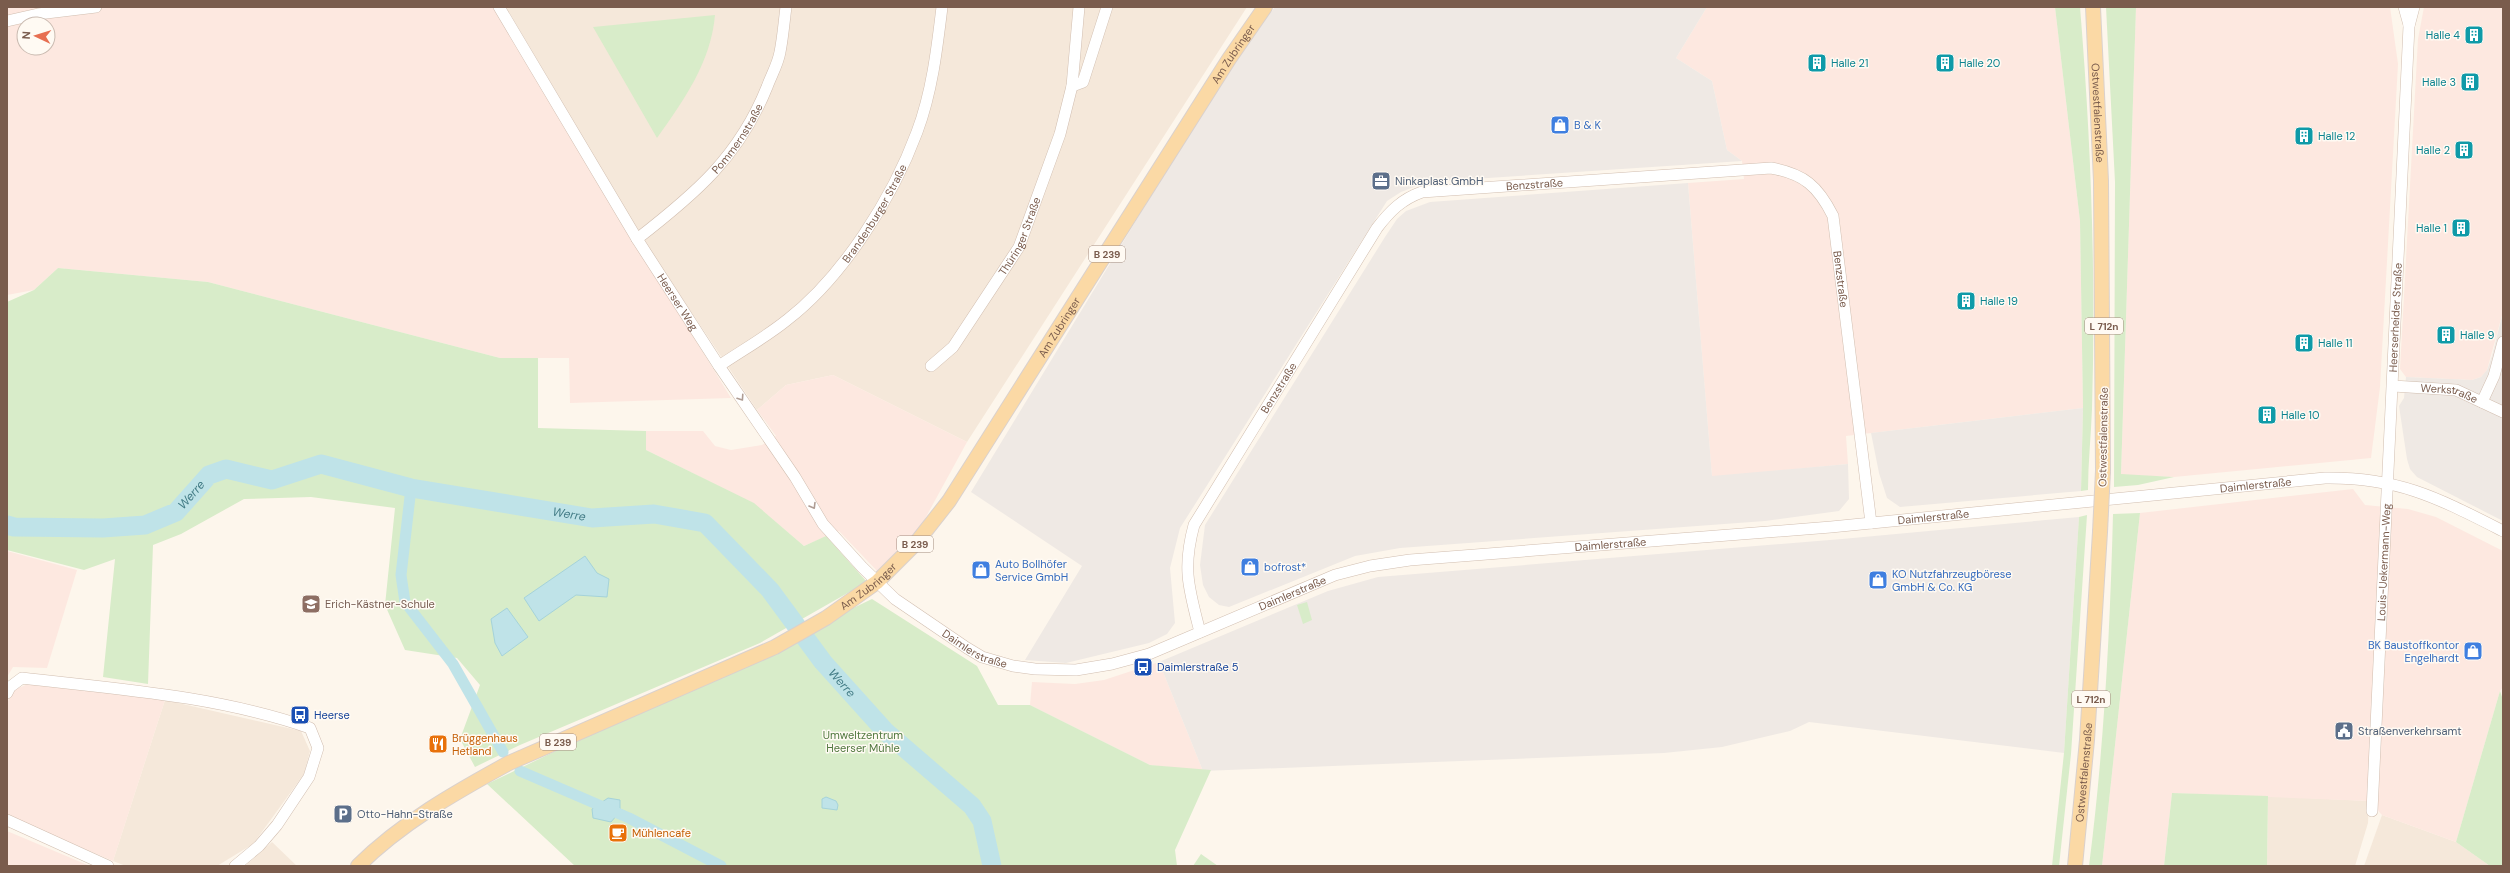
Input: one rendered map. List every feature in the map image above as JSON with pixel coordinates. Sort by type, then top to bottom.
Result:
[{"type":"main road","name":"Am Zubringer","points":[[358,866],[392,837],[433,808],[509,763],[774,647],[826,618],[877,582],[916,543],[949,501],[1229,59],[1265,7]]},
{"type":"main road","name":"Ostwestfalenstraße","points":[[2075,866],[2088,740],[2103,471],[2102,212],[2093,7]]},
{"type":"street","points":[[7,21],[38,14],[96,7]]},
{"type":"street","name":"Heerser Weg","points":[[499,7],[637,239],[719,366],[795,477],[823,524],[877,582]]},
{"type":"street","name":"Pommernstraße","points":[[637,239],[686,201],[730,155],[742,137],[757,113],[780,54],[786,7]]},
{"type":"street","name":"Brandenburger Straße","points":[[719,366],[788,320],[837,271],[864,233],[895,183],[917,131],[935,60],[942,7]]},
{"type":"street","name":"Thüringer Straße","points":[[931,366],[953,347],[1019,247],[1060,134],[1072,86],[1079,7]]},
{"type":"street","points":[[1072,86],[1083,82],[1107,7]]},
{"type":"street","name":"Heerserheider Straße","points":[[2404,7],[2410,26]]},
{"type":"street","name":"Heerserheider Straße","points":[[2386,482],[2410,26],[2414,7]]},
{"type":"street","name":"Benzstraße","points":[[1200,632],[1190,594],[1186,564],[1194,525],[1377,228],[1391,211],[1402,201],[1422,192],[1765,168],[1790,172],[1811,184],[1823,196],[1833,216],[1871,523]]},
{"type":"street","points":[[2482,402],[2494,376],[2503,342]]},
{"type":"street","name":"Werkstraße","points":[[2392,386],[2446,388],[2503,412]]},
{"type":"street","name":"Daimlerstraße","points":[[877,582],[900,603],[982,657],[1013,666],[1064,670],[1095,668],[1149,654],[1335,575],[1399,561],[1871,523],[2325,478],[2386,482]]},
{"type":"street","points":[[2386,482],[2436,498],[2503,531]]},
{"type":"street","name":"Louis-Uekermann-Weg","points":[[2372,811],[2386,482]]},
{"type":"street","points":[[7,693],[10,687],[22,678],[206,702],[282,718],[310,728],[318,748],[309,777],[277,825],[259,846],[235,866]]},
{"type":"street","points":[[7,820],[108,866]]},
{"type":"shaded area","points":[[7,7],[494,7],[535,77],[731,398],[570,403],[569,358],[500,358],[208,282],[58,268],[34,290],[7,295]]},
{"type":"shaded area","points":[[506,7],[1247,7],[967,442],[833,375],[786,385],[757,410],[645,243]]},
{"type":"shaded area","points":[[1275,7],[1707,7],[1676,58],[1712,81],[1727,150],[1742,161],[1427,182],[1401,192],[1387,201],[1180,528],[1170,568],[1175,623],[1167,634],[1149,643],[1066,663],[1025,660],[1082,566],[971,492],[1235,58]]},
{"type":"shaded area","points":[[1707,7],[2055,7],[2080,221],[2083,408],[1846,436],[1848,464],[1712,477],[1688,183],[1744,179],[1742,161],[1727,150],[1712,81],[1676,58]]},
{"type":"shaded area","points":[[2136,7],[2390,7],[2398,64],[2380,387],[2371,458],[2174,477],[2121,475]]},
{"type":"shaded area","points":[[2424,7],[2503,7],[2503,312],[2487,370],[2481,377],[2472,380],[2406,377],[2400,369],[2418,39]]},
{"type":"shaded area","points":[[1688,183],[1712,476],[1848,464],[1849,499],[1839,511],[1765,521],[1400,548],[1355,556],[1229,607],[1219,605],[1209,597],[1203,585],[1200,565],[1205,525],[1385,237],[1397,219],[1406,211],[1430,202]]},
{"type":"shaded area","points":[[2503,312],[2503,521],[2417,477],[2410,469],[2407,459],[2399,406],[2404,398],[2406,377],[2472,380],[2481,377],[2487,370],[2492,356]]},
{"type":"shaded area","points":[[833,375],[967,442],[921,526],[878,572],[839,531],[804,546],[753,503],[646,450],[646,431],[703,431],[715,446],[731,450],[762,445],[776,436],[757,410],[786,385]]},
{"type":"shaded area","points":[[2083,408],[2081,491],[1900,507],[1887,498],[1879,473],[1871,433]]},
{"type":"shaded area","points":[[2353,489],[2365,505],[2408,509],[2436,517],[2503,551],[2503,687],[2500,691],[2456,842],[2382,815],[2369,801],[2172,793],[2164,866],[2102,866],[2140,513]]},
{"type":"shaded area","points":[[2079,517],[2064,753],[1809,722],[1790,731],[1722,747],[1664,753],[1203,771],[1159,662],[1328,591],[1378,577],[1842,539]]},
{"type":"shaded area","points":[[7,551],[77,570],[47,668],[13,667],[7,677]]},
{"type":"shaded area","points":[[1159,662],[1203,771],[1150,765],[1030,705],[1032,682],[1075,684],[1104,680]]},
{"type":"shaded area","points":[[28,684],[165,700],[113,861],[7,816],[7,703],[14,690]]},
{"type":"shaded area","points":[[165,700],[301,731],[310,751],[304,774],[253,844],[217,866],[126,866],[113,861]]},
{"type":"shaded area","points":[[2268,796],[2369,801],[2368,823],[2355,866],[2267,866]]},
{"type":"shaded area","points":[[2382,815],[2456,842],[2490,866],[2364,866]]},
{"type":"shaded area","points":[[7,831],[90,866],[7,866]]},
{"type":"shaded area","points":[[272,842],[297,866],[245,866]]},
{"type":"green space","points":[[2055,7],[2080,7],[2090,157],[2093,258],[2092,409],[2088,490],[2081,491],[2083,408],[2080,221]]},
{"type":"green space","points":[[2106,7],[2136,7],[2121,474],[2174,477],[2138,485],[2114,487],[2115,182]]},
{"type":"green space","points":[[715,15],[708,49],[695,80],[657,138],[593,27]]},
{"type":"green space","points":[[58,268],[208,282],[500,358],[538,358],[538,428],[646,431],[646,450],[754,503],[804,546],[826,536],[867,582],[760,643],[520,745],[475,767],[460,739],[480,685],[457,658],[405,650],[385,605],[395,508],[311,497],[244,499],[181,534],[153,545],[148,684],[103,677],[115,559],[84,570],[7,550],[7,302],[34,290]]},
{"type":"green space","points":[[2140,513],[2102,866],[2089,866],[2099,778],[2106,690],[2113,514]]},
{"type":"green space","points":[[2087,515],[2071,754],[2059,866],[2052,866],[2064,753],[2079,517]]},
{"type":"green space","name":"Umweltzentrum Heerser Mühle","points":[[872,599],[977,666],[998,705],[1030,705],[1150,765],[1211,770],[1175,850],[1177,866],[575,866],[487,784]]},
{"type":"green space","points":[[1307,602],[1312,620],[1303,624],[1297,605]]},
{"type":"green space","points":[[2500,691],[2503,700],[2503,866],[2490,866],[2456,842]]},
{"type":"green space","points":[[2172,793],[2268,796],[2267,866],[2164,866]]},
{"type":"green space","points":[[1201,854],[1218,866],[1193,866]]},
{"type":"water","points":[[585,556],[597,573],[609,579],[607,597],[576,595],[539,621],[524,598]]},
{"type":"water","points":[[507,608],[528,637],[502,656],[495,643],[491,619]]},
{"type":"water","points":[[826,797],[836,801],[838,805],[837,810],[822,808],[822,799]]},
{"type":"water","points":[[608,798],[620,800],[620,809],[634,816],[631,822],[617,815],[611,822],[593,818],[592,809]]},
{"type":"waterway","name":"Werre","points":[[7,525],[14,527],[103,528],[145,525],[176,512],[209,475],[226,469],[272,480],[321,464],[411,488],[592,518],[654,514],[705,523],[770,590],[823,662],[886,732],[972,806],[982,821],[992,866]]},
{"type":"waterway","points":[[411,488],[401,575],[405,602],[453,664],[503,752]]},
{"type":"waterway","points":[[520,771],[629,818],[721,866]]},
{"type":"place","name":"Halle 4","points":[[2474,35]]},
{"type":"place","name":"Halle 21","points":[[1817,63]]},
{"type":"place","name":"Halle 20","points":[[1945,63]]},
{"type":"place","name":"Halle 3","points":[[2470,82]]},
{"type":"place","name":"B & K","points":[[1560,125]]},
{"type":"place","name":"Halle 12","points":[[2304,136]]},
{"type":"place","name":"Halle 2","points":[[2464,150]]},
{"type":"place","name":"Ninkaplast GmbH","points":[[1381,181]]},
{"type":"place","name":"Halle 1","points":[[2461,228]]},
{"type":"place","name":"Halle 19","points":[[1966,301]]},
{"type":"place","name":"Halle 9","points":[[2446,335]]},
{"type":"place","name":"Halle 11","points":[[2304,343]]},
{"type":"place","name":"Halle 10","points":[[2267,415]]},
{"type":"place","name":"bofrost*","points":[[1250,567]]},
{"type":"place","name":"Auto Bollhöfer Service GmbH","points":[[981,570]]},
{"type":"place","name":"KO Nutzfahrzeugbörese GmbH & Co. KG","points":[[1878,580]]},
{"type":"place","name":"Erich-Kästner-Schule","points":[[311,604]]},
{"type":"place","name":"BK Baustoffkontor Engelhardt","points":[[2473,651]]},
{"type":"place","name":"Daimlerstraße 5","points":[[1143,667]]},
{"type":"place","name":"Heerse","points":[[300,715]]},
{"type":"place","name":"Straßenverkehrsamt","points":[[2344,731]]},
{"type":"place","name":"Brüggenhaus Hetland","points":[[438,744]]},
{"type":"place","name":"Otto-Hahn-Straße","points":[[343,814]]},
{"type":"place","name":"Mühlencafe","points":[[618,833]]}]
